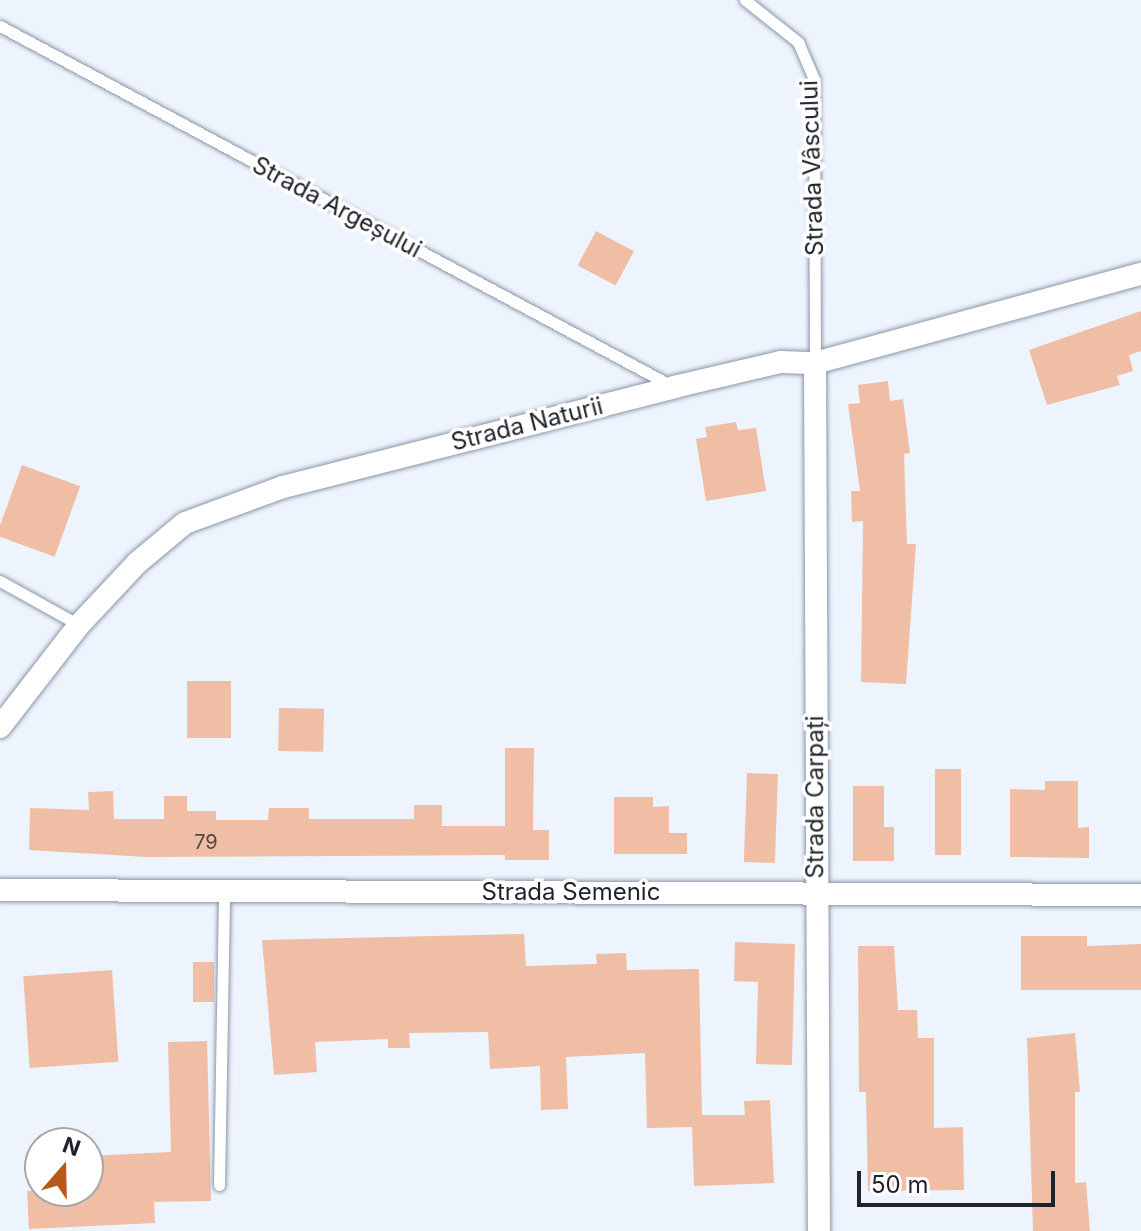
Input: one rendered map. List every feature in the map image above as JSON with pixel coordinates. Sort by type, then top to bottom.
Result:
[{"type":"street","name":"Strada Naturii","points":[[0,727],[79,625],[137,563],[185,523],[283,487],[781,362],[815,363],[1141,274]]},
{"type":"street","name":"Strada Carpați","points":[[815,363],[815,892],[819,1231]]},
{"type":"street","name":"Strada Semenic","points":[[0,890],[1141,895]]},
{"type":"lane","name":"Strada Vâscului","points":[[745,0],[798,42],[814,79],[815,363]]},
{"type":"lane","name":"Strada Argeșului","points":[[0,26],[674,387]]},
{"type":"lane","points":[[0,581],[79,625]]},
{"type":"lane","points":[[219,1185],[224,892]]},
{"type":"building","points":[[596,231],[634,251],[616,286],[578,265]]},
{"type":"building","points":[[1141,311],[1141,351],[1129,355],[1133,371],[1117,376],[1120,385],[1047,405],[1029,350]]},
{"type":"building","points":[[888,381],[890,401],[903,399],[910,453],[904,454],[907,544],[916,544],[906,684],[861,682],[863,521],[852,522],[851,491],[860,491],[848,404],[860,403],[858,385]]},
{"type":"building","points":[[736,422],[738,430],[756,428],[766,491],[706,501],[696,439],[707,437],[705,427]]},
{"type":"building","points":[[22,465],[80,486],[55,557],[0,537],[0,525]]},
{"type":"building","points":[[187,681],[231,681],[231,738],[187,738]]},
{"type":"building","points":[[279,708],[324,709],[323,752],[278,751]]},
{"type":"building","points":[[505,748],[534,748],[533,830],[549,830],[549,860],[505,860],[505,855],[146,857],[29,850],[30,808],[89,810],[88,792],[113,791],[114,819],[164,819],[164,796],[187,796],[187,811],[216,811],[216,820],[268,820],[269,808],[309,808],[309,819],[414,819],[414,805],[442,805],[442,826],[505,826]]},
{"type":"building","points":[[935,769],[961,769],[961,855],[935,855]]},
{"type":"building","points":[[747,773],[778,774],[775,863],[744,862]]},
{"type":"building","points":[[1045,781],[1078,781],[1078,828],[1089,827],[1089,858],[1010,857],[1010,789],[1045,790]]},
{"type":"building","points":[[853,786],[884,786],[884,827],[894,827],[894,861],[853,861]]},
{"type":"building","points":[[614,797],[653,797],[653,807],[669,806],[669,833],[687,833],[687,854],[614,854]]},
{"type":"building","points":[[524,934],[526,966],[597,964],[596,954],[626,953],[627,970],[699,969],[702,1115],[745,1115],[744,1101],[770,1100],[774,1183],[694,1186],[692,1127],[647,1128],[645,1053],[566,1057],[568,1109],[541,1110],[540,1066],[490,1069],[488,1032],[409,1033],[410,1048],[388,1048],[388,1039],[315,1042],[317,1072],[274,1075],[262,940]]},
{"type":"building","points":[[1021,936],[1087,936],[1087,946],[1141,944],[1141,990],[1021,990]]},
{"type":"building","points":[[735,942],[795,944],[792,1065],[756,1064],[758,982],[734,981]]},
{"type":"building","points":[[858,946],[894,946],[898,1010],[917,1010],[918,1038],[934,1038],[934,1128],[963,1127],[964,1190],[868,1191],[866,1092],[859,1092]]},
{"type":"building","points":[[193,962],[214,962],[214,1002],[193,1002]]},
{"type":"building","points":[[112,970],[118,1062],[30,1068],[23,976]]},
{"type":"building","points":[[1075,1033],[1080,1092],[1075,1092],[1075,1183],[1086,1182],[1090,1231],[1033,1231],[1027,1038]]},
{"type":"building","points":[[207,1041],[211,1201],[154,1202],[155,1223],[29,1229],[28,1207],[104,1207],[104,1155],[171,1152],[168,1042]]}]
